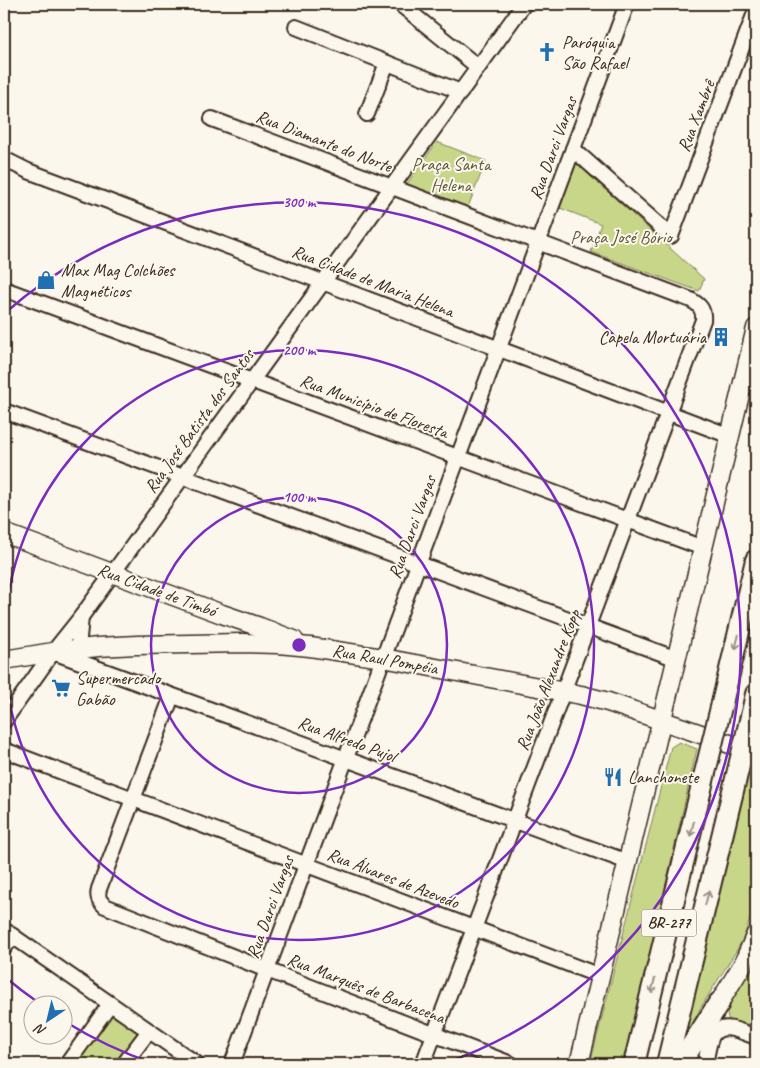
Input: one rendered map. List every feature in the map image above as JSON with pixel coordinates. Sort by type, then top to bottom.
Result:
[{"type":"highway","name":"BR-277","points":[[634,1064],[756,560]]},
{"type":"highway","name":"BR-277","points":[[667,1064],[755,701]]},
{"type":"highway","points":[[680,1064],[719,1003]]},
{"type":"main road","points":[[579,1064],[756,328]]},
{"type":"main road","name":"Rua Cidade de Timbó","points":[[4,533],[310,647]]},
{"type":"main road","points":[[222,614],[247,643],[256,641],[260,637],[260,627]]},
{"type":"main road","name":"Rua Raul Pompéia","points":[[7,658],[78,648],[137,644],[247,643],[310,647],[383,658],[564,691],[608,702],[756,753]]},
{"type":"main road","points":[[719,1003],[743,964],[756,934]]},
{"type":"street","points":[[400,4],[478,67]]},
{"type":"street","name":"Rua José Batista dos Santos","points":[[4,721],[52,652],[113,574],[524,4]]},
{"type":"street","name":"Rua Darci Vargas","points":[[232,1064],[627,4]]},
{"type":"street","points":[[744,4],[756,9]]},
{"type":"street","name":"Rua Xambrê","points":[[573,149],[670,236],[756,9]]},
{"type":"street","points":[[296,27],[461,92]]},
{"type":"street","points":[[367,114],[387,63]]},
{"type":"street","name":"Rua Diamante do Norte","points":[[212,118],[691,300],[702,308]]},
{"type":"street","name":"Rua Cidade de Maria Helena","points":[[4,159],[28,171],[730,436]]},
{"type":"street","name":"Rua Município de Floresta","points":[[4,289],[703,548]]},
{"type":"street","name":"Rua João Alexandre Kopp","points":[[423,1064],[704,320],[702,308]]},
{"type":"street","points":[[4,411],[677,659]]},
{"type":"street","points":[[78,648],[81,617]]},
{"type":"street","name":"Rua Alfredo Pujol","points":[[52,652],[628,862]]},
{"type":"street","points":[[133,799],[172,696]]},
{"type":"street","name":"Rua Álvares de Azevedo","points":[[4,750],[600,976]]},
{"type":"street","name":"Rua Marquês de Barbacena","points":[[133,799],[99,889],[99,899],[105,906],[511,1064]]},
{"type":"street","points":[[4,948],[8,933],[197,1064]]},
{"type":"street","points":[[67,1064],[110,1004]]},
{"type":"street","points":[[705,1064],[711,1038],[719,1029],[727,1028],[756,1037]]},
{"type":"street","points":[[124,1064],[149,1031]]},
{"type":"green space","name":"Praça Santa Helena","points":[[437,142],[486,161],[468,207],[407,184]]},
{"type":"green space","name":"Praça José Bório","points":[[576,163],[704,279],[699,291],[591,252],[601,224],[560,208]]},
{"type":"green space","points":[[679,742],[697,749],[623,1064],[590,1064],[671,747]]},
{"type":"green space","points":[[749,772],[756,775],[756,896],[743,939],[701,1007],[683,1043]]},
{"type":"green space","points":[[756,951],[756,1032],[733,1023],[728,1018],[726,1010],[728,999]]},
{"type":"green space","points":[[109,1011],[140,1032],[117,1064],[71,1064]]},
{"type":"place","name":"Paróquia São Rafael","points":[[547,52]]},
{"type":"place","name":"Max Mag Colchões Magnéticos","points":[[46,280]]},
{"type":"place","name":"Capela Mortuária","points":[[721,337]]},
{"type":"place","name":"Supermercado Gabão","points":[[61,688]]},
{"type":"place","name":"Lanchonete","points":[[613,777]]}]
